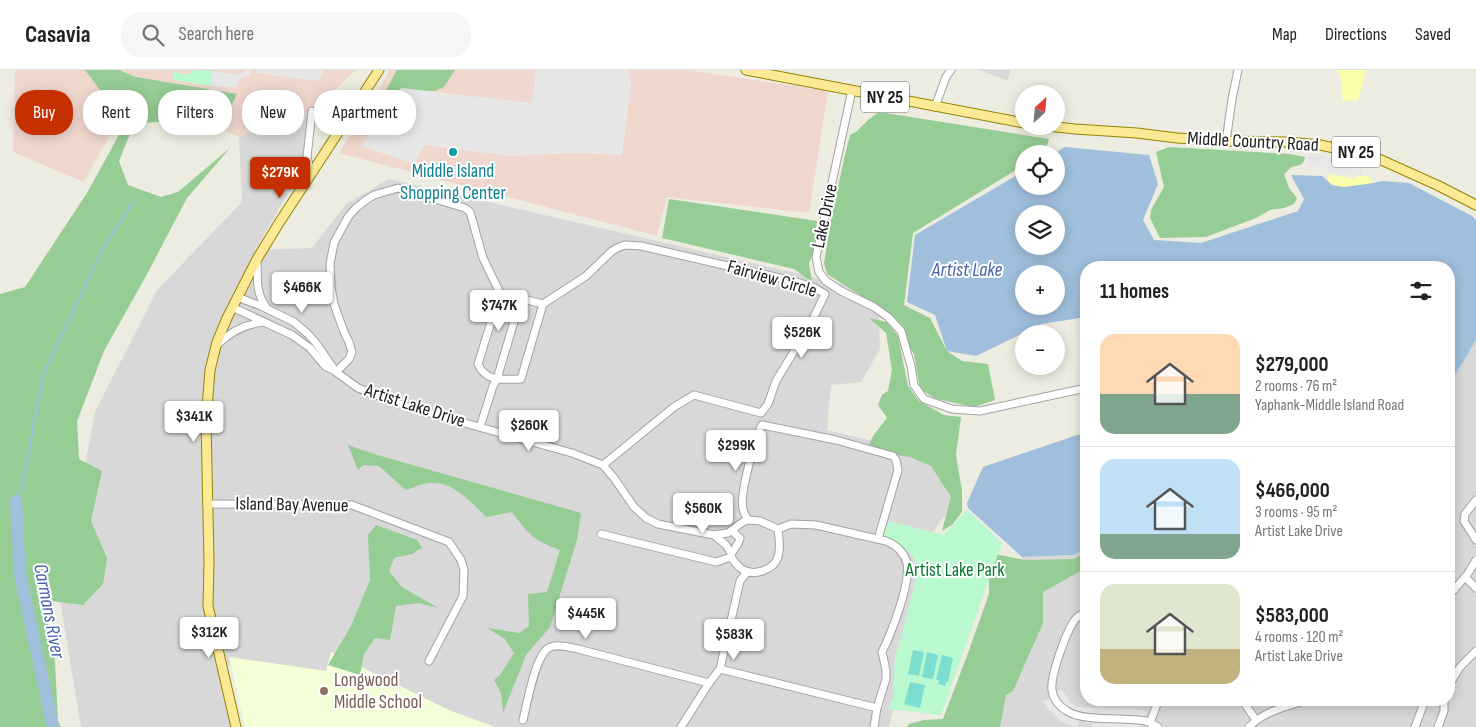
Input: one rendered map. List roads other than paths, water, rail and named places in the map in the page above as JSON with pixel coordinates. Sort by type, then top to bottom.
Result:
[{"type":"main road","points":[[236,727],[208,606],[209,561],[206,451],[210,370],[216,346],[232,307],[257,259],[379,70]]},
{"type":"main road","name":"NY 25","points":[[746,70],[1015,122]]},
{"type":"main road","name":"Middle Country Road","points":[[1065,127],[1226,141],[1288,142],[1320,145],[1379,159],[1476,205]]},
{"type":"street","points":[[936,107],[945,74],[952,70]]},
{"type":"street","points":[[1226,141],[1238,70]]},
{"type":"street","name":"Lake Drive","points":[[852,90],[816,258],[819,272],[826,281],[841,291],[874,307],[888,317],[901,331],[911,366],[914,386],[924,399],[952,409],[980,411],[1080,389]]},
{"type":"street","points":[[311,173],[307,157],[312,111]]},
{"type":"street","points":[[232,307],[292,335],[310,348],[325,366],[336,372],[349,359],[352,352],[334,304],[331,287],[330,264],[334,244],[348,217],[356,208],[374,195],[398,188],[468,209],[472,215],[483,258],[500,293],[478,364],[488,377],[521,379],[543,304],[500,293]]},
{"type":"street","name":"Fairview Circle","points":[[543,304],[586,276],[612,251],[625,245],[641,246],[797,282],[825,294],[810,325],[776,381],[768,404],[761,413],[694,395],[674,407],[603,465]]},
{"type":"street","points":[[257,259],[257,285],[260,299],[268,309]]},
{"type":"street","name":"Artist Lake Drive","points":[[237,297],[294,322],[308,334],[336,372],[358,388],[411,408],[572,453],[603,465]]},
{"type":"street","points":[[480,427],[497,379],[521,298]]},
{"type":"street","points":[[216,346],[224,338],[244,326],[264,322]]},
{"type":"street","points":[[748,520],[742,508],[745,482],[762,425],[836,440],[893,456],[898,470],[878,539]]},
{"type":"street","points":[[603,465],[634,507],[646,518],[658,524],[714,535],[728,533],[748,520],[760,521],[778,529],[791,524],[816,524],[895,545],[907,563],[907,580],[893,627],[882,652],[886,679],[877,708],[874,727]]},
{"type":"street","points":[[1476,500],[1465,514],[1464,521],[1476,540]]},
{"type":"street","name":"Island Bay Avenue","points":[[207,504],[352,504],[449,542],[461,560],[464,570],[464,596],[429,661]]},
{"type":"street","points":[[601,534],[716,562],[731,555],[739,543],[740,538],[733,529]]},
{"type":"street","points":[[714,535],[726,545],[742,569],[747,572],[757,572],[773,566],[778,557],[780,545],[778,529]]},
{"type":"street","points":[[1455,588],[1476,560]]},
{"type":"street","points":[[681,727],[720,669],[740,581],[747,572]]},
{"type":"street","points":[[1465,577],[1476,588]]},
{"type":"street","points":[[1080,616],[1070,629],[1053,674],[1052,692],[1054,699],[1060,706],[1072,714],[1088,717],[1138,720],[1158,727]]},
{"type":"street","points":[[523,720],[541,657],[548,649],[556,646],[578,649],[709,683]]},
{"type":"street","points":[[1455,675],[1460,667],[1476,651]]},
{"type":"street","points":[[720,669],[877,708]]},
{"type":"street","points":[[1150,723],[1155,706]]},
{"type":"street","points":[[1246,706],[1256,720]]},
{"type":"street","points":[[1249,727],[1268,713],[1288,706]]},
{"type":"street","points":[[1415,727],[1423,706]]},
{"type":"street","points":[[1438,727],[1444,706]]},
{"type":"water","name":"Artist Lake","points":[[1065,147],[1149,155],[1158,184],[1143,220],[1154,240],[1201,243],[1298,211],[1304,199],[1291,175],[1322,176],[1332,185],[1344,187],[1382,181],[1409,183],[1472,216],[1476,220],[1476,340],[1455,374],[1455,261],[1080,261],[1080,318],[1040,325],[1015,325],[1015,337],[976,356],[947,351],[935,315],[907,302],[915,235],[1015,176],[1015,195],[1065,195]]},
{"type":"water","points":[[1080,434],[1080,551],[1074,555],[1022,557],[968,508],[967,503],[983,467]]},
{"type":"waterway","points":[[16,501],[23,483],[43,375],[103,248],[133,202]]},
{"type":"waterway","name":"Carmans River","points":[[16,501],[20,575],[53,727]]},
{"type":"place","name":"Middle Island Shopping Center","points":[[453,152]]},
{"type":"place","name":"Longwood Middle School","points":[[324,691]]},
{"type":"park label","name":"Artist Lake Park","points":[[955,570]]}]
